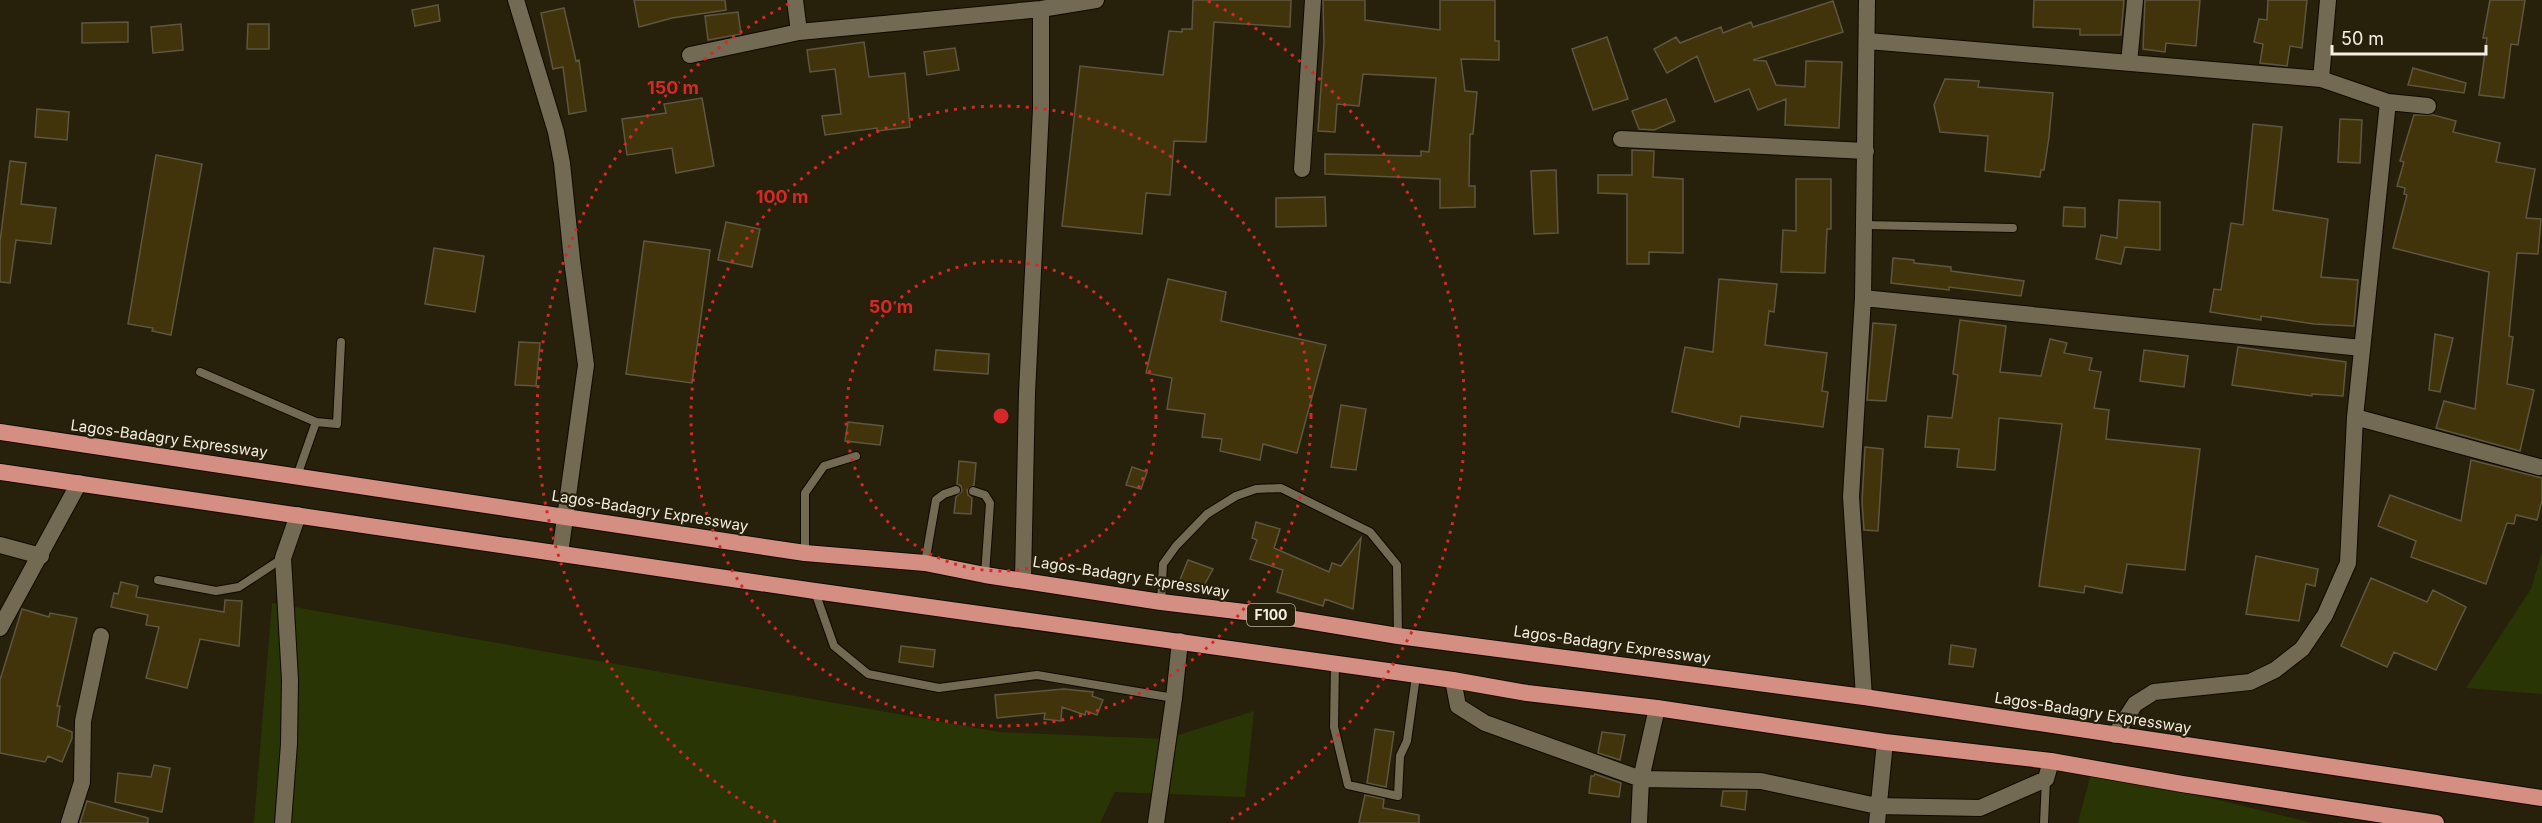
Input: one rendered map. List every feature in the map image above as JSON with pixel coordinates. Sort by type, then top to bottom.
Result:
[{"type":"highway","name":"Lagos-Badagry Expressway","points":[[0,432],[805,553],[925,563],[984,575],[1023,579],[1161,602],[1270,615],[1398,636],[1864,697],[2542,798]]},
{"type":"highway","points":[[0,472],[815,591],[1453,680],[1527,693],[1657,708],[1885,742],[2051,761],[2436,823]]},
{"type":"street","points":[[516,0],[556,132],[562,163],[586,365],[560,554]]},
{"type":"street","points":[[795,0],[799,32]]},
{"type":"street","points":[[690,55],[799,32],[1041,9],[1096,0]]},
{"type":"street","points":[[1302,170],[1313,0]]},
{"type":"street","points":[[1864,697],[1851,497],[1863,298],[1867,0]]},
{"type":"street","points":[[2129,63],[2135,0]]},
{"type":"street","points":[[2321,80],[2328,0]]},
{"type":"street","points":[[1023,579],[1027,393],[1041,109],[1041,9]]},
{"type":"street","points":[[1868,41],[2321,80],[2388,102],[2428,106]]},
{"type":"street","points":[[2115,735],[2135,704],[2154,692],[2250,682],[2275,670],[2302,649],[2325,615],[2348,563],[2355,417],[2388,102]]},
{"type":"street","points":[[1621,139],[1866,151]]},
{"type":"street","points":[[1863,298],[2362,348]]},
{"type":"street","points":[[2355,417],[2539,466]]},
{"type":"street","points":[[0,628],[79,483]]},
{"type":"street","points":[[283,823],[289,744],[290,680],[283,558],[298,515]]},
{"type":"street","points":[[0,545],[41,556]]},
{"type":"street","points":[[69,823],[82,782],[83,721],[101,636]]},
{"type":"street","points":[[1156,823],[1180,641]]},
{"type":"street","points":[[1453,680],[1458,706],[1485,723],[1641,779],[1761,781],[1877,806],[1980,808],[2046,779],[2051,761]]},
{"type":"street","points":[[1639,823],[1641,779],[1657,708]]},
{"type":"street","points":[[1877,823],[1885,742]]},
{"type":"lane","points":[[1864,225],[2013,228]]},
{"type":"lane","points":[[200,372],[316,422],[337,424],[341,342]]},
{"type":"lane","points":[[297,476],[316,422]]},
{"type":"lane","points":[[805,553],[806,493],[824,466],[856,456]]},
{"type":"lane","points":[[1161,602],[1163,564],[1176,546],[1207,514],[1246,492],[1256,489],[1281,488],[1370,532],[1396,565],[1398,636]]},
{"type":"lane","points":[[925,563],[936,500],[956,490]]},
{"type":"lane","points":[[973,490],[985,495],[990,503],[984,575]]},
{"type":"lane","points":[[158,580],[216,591],[228,590],[239,587],[283,558]]},
{"type":"lane","points":[[815,591],[834,646],[868,674],[939,688],[1037,675],[1174,698]]},
{"type":"lane","points":[[1335,664],[1334,727],[1348,785],[1398,796],[1400,756],[1407,741],[1416,676]]},
{"type":"lane","points":[[2044,823],[2046,779]]},
{"type":"green space","points":[[2542,552],[2542,694],[2466,688],[2531,589]]},
{"type":"green space","points":[[272,603],[999,732],[1166,739],[1254,711],[1245,797],[1115,792],[1100,823],[254,823]]},
{"type":"green space","points":[[2092,769],[2312,823],[2078,823]]},
{"type":"building","points":[[634,0],[725,0],[726,10],[672,18],[639,27]]},
{"type":"building","points":[[1193,0],[1291,0],[1290,27],[1214,22],[1206,142],[1174,141],[1170,195],[1146,193],[1142,234],[1062,226],[1080,66],[1163,75],[1169,31],[1182,32],[1182,29],[1192,29]]},
{"type":"building","points":[[1323,0],[1365,0],[1365,20],[1440,30],[1440,0],[1495,0],[1495,41],[1499,41],[1499,60],[1461,59],[1465,91],[1477,92],[1473,134],[1470,134],[1469,186],[1475,186],[1475,207],[1440,208],[1440,179],[1325,174],[1325,154],[1421,156],[1421,151],[1429,152],[1436,78],[1363,74],[1359,106],[1337,104],[1335,132],[1318,131],[1324,43]]},
{"type":"building","points":[[2034,0],[2124,0],[2121,35],[2080,35],[2080,29],[2033,27]]},
{"type":"building","points":[[2145,0],[2200,0],[2196,46],[2166,43],[2165,52],[2143,49]]},
{"type":"building","points":[[2268,0],[2307,0],[2302,48],[2290,46],[2287,66],[2260,63],[2263,44],[2254,42],[2259,19],[2267,20]]},
{"type":"building","points":[[2490,0],[2525,0],[2518,45],[2511,44],[2504,98],[2479,95],[2487,38],[2483,38]]},
{"type":"building","points":[[1833,1],[1843,32],[1753,60],[1766,61],[1776,85],[1805,87],[1806,61],[1842,62],[1839,128],[1785,125],[1786,99],[1758,110],[1749,89],[1715,102],[1697,56],[1667,73],[1654,49],[1676,37],[1680,43],[1721,27],[1723,33],[1751,22],[1753,27]]},
{"type":"building","points":[[438,5],[440,21],[415,26],[412,10]]},
{"type":"building","points":[[564,8],[576,61],[579,60],[586,111],[569,114],[563,67],[553,69],[541,13]]},
{"type":"building","points":[[738,12],[741,34],[708,40],[705,16]]},
{"type":"building","points":[[128,22],[128,42],[82,43],[82,23]]},
{"type":"building","points":[[181,24],[183,50],[153,53],[151,27]]},
{"type":"building","points":[[248,24],[269,24],[269,49],[247,49]]},
{"type":"building","points":[[1607,37],[1628,99],[1593,110],[1572,49]]},
{"type":"building","points":[[864,42],[869,77],[905,73],[910,127],[877,131],[877,128],[825,135],[822,116],[841,114],[835,69],[810,72],[807,50]]},
{"type":"building","points":[[955,48],[959,70],[927,75],[924,52]]},
{"type":"building","points":[[2413,68],[2466,83],[2464,93],[2408,85]]},
{"type":"building","points":[[1945,79],[1979,81],[1978,87],[2053,93],[2044,170],[2041,170],[2040,177],[1985,171],[1988,136],[1940,132],[1934,105]]},
{"type":"building","points":[[702,98],[714,166],[676,173],[672,148],[627,155],[622,119],[666,113],[664,104]]},
{"type":"building","points":[[1666,99],[1675,121],[1654,130],[1639,129],[1632,111]]},
{"type":"building","points":[[37,109],[69,112],[67,140],[35,137]]},
{"type":"building","points":[[2414,115],[2433,115],[2456,121],[2453,132],[2500,143],[2496,162],[2535,169],[2526,218],[2541,219],[2538,254],[2517,253],[2509,336],[2513,337],[2507,384],[2534,390],[2520,451],[2436,428],[2444,401],[2475,409],[2489,272],[2393,248],[2407,195],[2404,194],[2405,188],[2397,186],[2404,162],[2400,161]]},
{"type":"building","points":[[2340,119],[2362,120],[2360,163],[2338,162]]},
{"type":"building","points":[[2253,124],[2282,127],[2273,210],[2328,219],[2321,277],[2358,280],[2354,326],[2314,324],[2261,316],[2261,320],[2210,312],[2214,289],[2221,290],[2231,223],[2243,225]]},
{"type":"building","points":[[1632,150],[1654,151],[1653,177],[1683,179],[1683,253],[1649,252],[1649,264],[1627,264],[1627,194],[1598,193],[1598,175],[1632,175]]},
{"type":"building","points":[[156,155],[202,164],[171,335],[152,331],[153,328],[128,324]]},
{"type":"building","points":[[10,161],[26,163],[21,204],[56,208],[51,244],[16,240],[10,283],[0,282],[0,242]]},
{"type":"building","points":[[1556,170],[1558,233],[1534,234],[1531,171]]},
{"type":"building","points":[[1796,179],[1831,179],[1831,229],[1827,229],[1825,273],[1781,272],[1783,230],[1796,231]]},
{"type":"building","points":[[1325,197],[1326,226],[1276,227],[1276,198]]},
{"type":"building","points":[[2119,200],[2160,202],[2160,250],[2125,247],[2121,264],[2096,259],[2101,235],[2117,238]]},
{"type":"building","points":[[2064,207],[2085,208],[2085,227],[2063,226]]},
{"type":"building","points":[[726,222],[760,229],[752,267],[718,260]]},
{"type":"building","points":[[644,241],[710,250],[692,383],[626,374]]},
{"type":"building","points":[[434,248],[484,256],[475,312],[425,304]]},
{"type":"building","points":[[1893,258],[1951,267],[1951,271],[2024,281],[2021,296],[1891,283]]},
{"type":"building","points":[[1168,279],[1226,292],[1221,321],[1326,345],[1297,453],[1263,444],[1260,460],[1220,451],[1222,439],[1202,437],[1205,414],[1167,409],[1172,378],[1146,373]]},
{"type":"building","points":[[1719,279],[1777,284],[1774,312],[1769,311],[1765,345],[1827,353],[1822,391],[1828,392],[1823,427],[1741,416],[1739,427],[1672,412],[1685,347],[1713,352]]},
{"type":"building","points":[[1960,320],[2006,326],[2000,372],[2041,376],[2050,339],[2067,343],[2064,353],[2092,358],[2089,370],[2101,372],[2094,408],[2109,410],[2106,439],[2200,449],[2185,570],[2127,564],[2122,593],[2085,586],[2084,593],[2039,586],[2062,424],[1999,418],[1995,470],[1957,467],[1959,449],[1925,447],[1928,416],[1952,418],[1958,375],[1953,374]]},
{"type":"building","points":[[1873,323],[1896,325],[1886,401],[1867,400]]},
{"type":"building","points":[[2435,334],[2453,338],[2440,392],[2429,390]]},
{"type":"building","points":[[519,342],[540,343],[536,386],[515,385]]},
{"type":"building","points":[[2238,347],[2346,362],[2343,396],[2312,394],[2312,396],[2232,385]]},
{"type":"building","points":[[936,350],[989,354],[988,374],[934,370]]},
{"type":"building","points":[[2144,350],[2188,356],[2184,387],[2140,381]]},
{"type":"building","points":[[1341,405],[1366,409],[1356,470],[1331,467]]},
{"type":"building","points":[[848,422],[883,426],[880,445],[845,441]]},
{"type":"building","points":[[1865,447],[1883,449],[1878,531],[1864,530],[1862,502]]},
{"type":"building","points":[[2471,460],[2542,478],[2542,500],[2537,520],[2516,515],[2514,524],[2507,523],[2486,584],[2411,557],[2416,541],[2378,526],[2390,495],[2461,521]]},
{"type":"building","points":[[959,461],[976,463],[974,485],[967,490],[968,495],[972,498],[971,514],[954,513],[956,497],[962,491],[961,486],[957,484]]},
{"type":"building","points":[[1132,467],[1147,472],[1141,489],[1126,485]]},
{"type":"building","points":[[1256,522],[1280,529],[1274,548],[1329,572],[1332,563],[1341,566],[1361,538],[1353,609],[1325,599],[1323,606],[1277,592],[1283,570],[1250,559],[1257,540],[1252,538]]},
{"type":"building","points":[[2256,556],[2318,569],[2315,586],[2306,584],[2299,621],[2246,614]]},
{"type":"building","points":[[1188,560],[1213,569],[1201,591],[1180,580]]},
{"type":"building","points":[[2371,578],[2427,602],[2433,590],[2466,607],[2436,670],[2394,652],[2387,667],[2341,646]]},
{"type":"building","points":[[121,582],[138,586],[136,597],[224,612],[225,600],[242,601],[239,646],[200,639],[187,688],[146,678],[159,627],[146,625],[148,615],[111,607],[114,593],[118,594]]},
{"type":"building","points":[[22,609],[49,617],[50,613],[77,618],[57,706],[60,706],[57,726],[72,732],[72,738],[62,762],[48,756],[45,762],[0,753],[0,680]]},
{"type":"building","points":[[1951,645],[1976,649],[1973,667],[1949,664]]},
{"type":"building","points":[[901,646],[935,650],[933,667],[899,662]]},
{"type":"building","points":[[1064,689],[1093,692],[1092,696],[1103,700],[1097,715],[1086,711],[1085,715],[1062,707],[1061,721],[1044,719],[1045,713],[997,718],[995,695]]},
{"type":"building","points":[[1375,729],[1394,732],[1386,787],[1367,783]]},
{"type":"building","points":[[1602,732],[1625,735],[1620,760],[1598,753]]},
{"type":"building","points":[[154,765],[170,768],[162,812],[115,802],[118,773],[151,777]]},
{"type":"building","points":[[1595,774],[1621,783],[1619,797],[1589,793],[1591,776]]},
{"type":"building","points":[[1723,791],[1747,791],[1745,810],[1721,806]]},
{"type":"building","points":[[1365,795],[1384,799],[1383,808],[1419,815],[1419,823],[1359,823]]},
{"type":"building","points":[[87,801],[148,818],[148,823],[80,823]]}]
